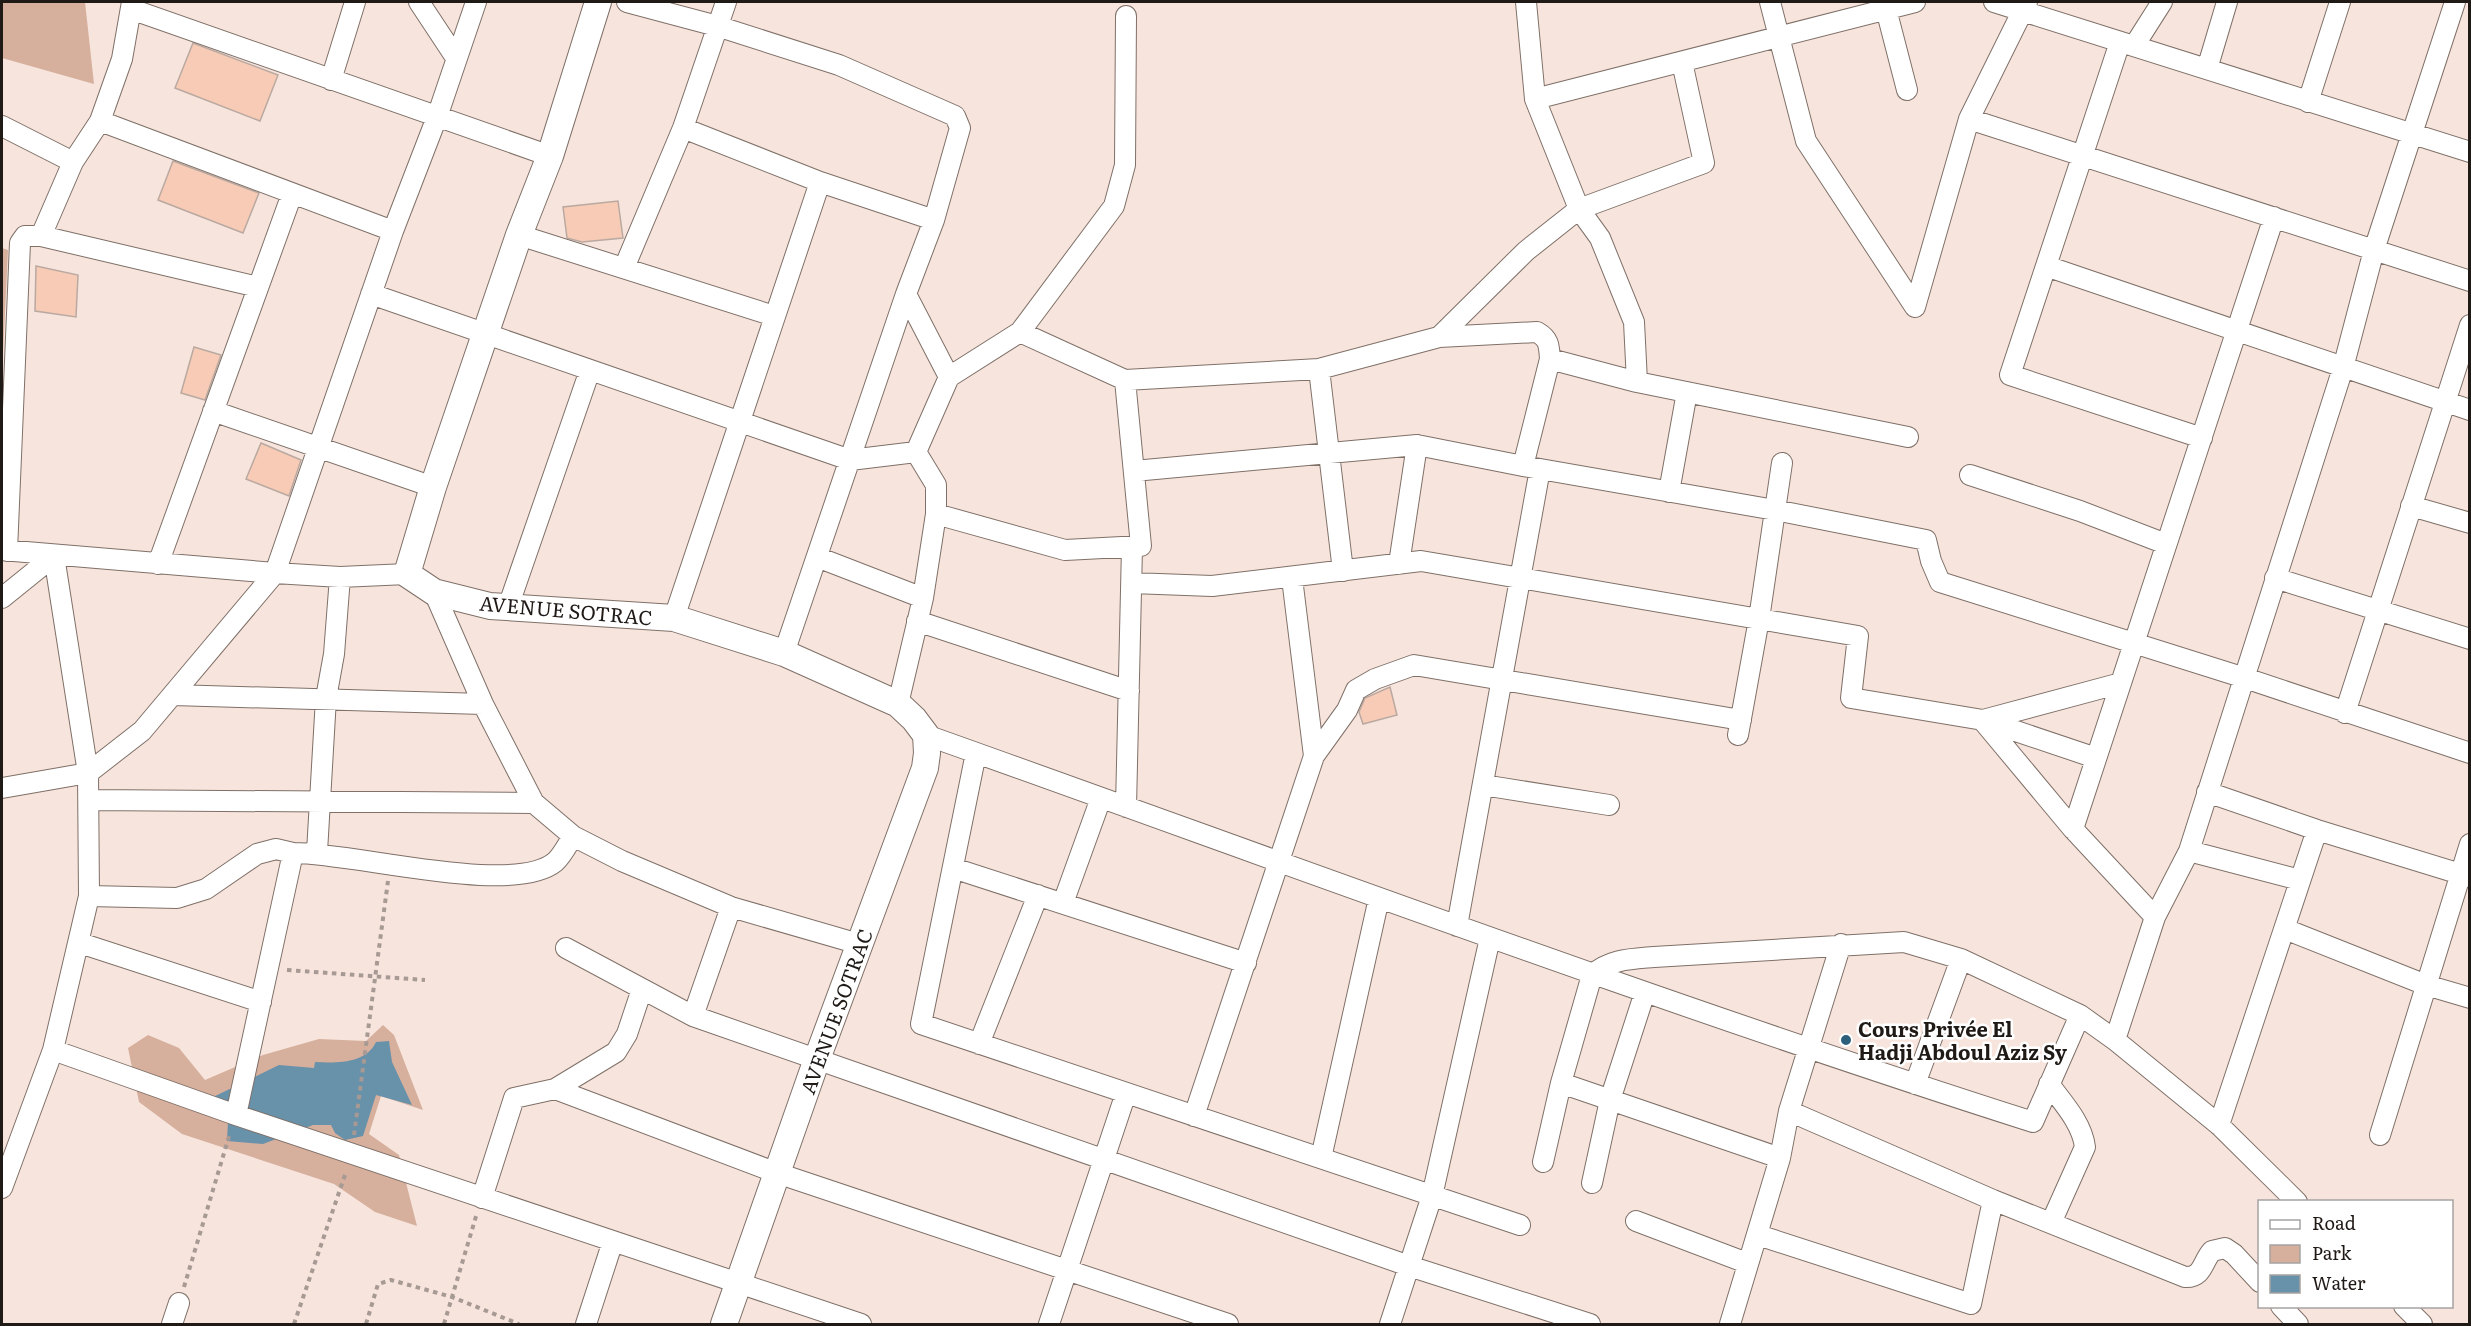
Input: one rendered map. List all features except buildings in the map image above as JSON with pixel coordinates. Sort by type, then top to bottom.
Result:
[{"type":"street","points":[[331,80],[355,2]]},
{"type":"street","points":[[419,2],[456,58]]},
{"type":"street","points":[[2,788],[88,773],[142,730],[275,573],[393,231],[437,117],[476,2]]},
{"type":"street","points":[[258,287],[41,236],[26,236],[20,243],[4,550],[54,556],[340,577],[407,574],[433,487],[487,334],[519,234],[550,156],[598,2]]},
{"type":"street","points":[[627,2],[717,26],[839,65],[956,116],[960,128],[934,220],[906,294],[784,653]]},
{"type":"street","points":[[624,268],[683,128],[726,2]]},
{"type":"street","points":[[1526,2],[1535,99],[1580,209],[1600,238],[1634,322],[1637,382]]},
{"type":"street","points":[[1770,2],[1806,141],[1915,307],[1969,119],[2025,6]]},
{"type":"street","points":[[1535,99],[1915,2]]},
{"type":"street","points":[[1994,2],[2025,6],[2127,44],[2469,152]]},
{"type":"street","points":[[2162,2],[2127,44],[2084,156],[2010,375],[2202,438]]},
{"type":"street","points":[[2206,69],[2227,2]]},
{"type":"street","points":[[2308,102],[2340,2]]},
{"type":"street","points":[[2115,1040],[2155,917],[2189,851],[2343,368],[2374,250],[2455,2]]},
{"type":"street","points":[[41,236],[73,162],[100,122],[122,59],[132,5],[331,80],[550,156]]},
{"type":"street","points":[[1886,9],[1907,90]]},
{"type":"street","points":[[916,452],[949,377],[1020,333],[1114,206],[1125,165],[1126,16]]},
{"type":"street","points":[[1439,337],[1526,251],[1580,209],[1704,163],[1683,62]]},
{"type":"street","points":[[1969,119],[2469,281]]},
{"type":"street","points":[[100,122],[393,231]]},
{"type":"street","points":[[2,126],[73,162]]},
{"type":"street","points":[[683,128],[820,182],[934,220]]},
{"type":"street","points":[[674,618],[820,182]]},
{"type":"street","points":[[158,564],[292,194]]},
{"type":"street","points":[[2073,829],[2274,217]]},
{"type":"street","points":[[519,234],[774,316]]},
{"type":"street","points":[[2046,266],[2469,410]]},
{"type":"street","points":[[371,294],[850,460],[916,452]]},
{"type":"street","points":[[906,294],[949,377]]},
{"type":"street","points":[[2345,713],[2469,325]]},
{"type":"street","points":[[1020,333],[1125,380],[1319,369],[1439,337],[1527,331],[1546,337],[1550,359],[1531,467],[1520,578],[1457,926]]},
{"type":"street","points":[[1550,359],[1637,382],[1908,437]]},
{"type":"street","points":[[1319,369],[1343,571]]},
{"type":"street","points":[[508,607],[590,370]]},
{"type":"street","points":[[936,514],[1065,550],[1141,546],[1125,380]]},
{"type":"street","points":[[1669,492],[1687,392]]},
{"type":"street","points":[[213,411],[433,487]]},
{"type":"street","points":[[1134,471],[1418,445],[1926,540],[1931,561],[1940,582],[2244,678],[2469,753]]},
{"type":"street","points":[[1399,564],[1418,445]]},
{"type":"street","points":[[898,704],[923,598],[936,514],[936,485],[916,452]]},
{"type":"street","points":[[1194,1116],[1314,756],[1347,710],[1356,690],[1375,679],[1414,665],[1502,679],[1739,728],[1759,619],[1782,463]]},
{"type":"street","points":[[1970,475],[2080,511],[2166,544]]},
{"type":"street","points":[[2411,506],[2469,523]]},
{"type":"street","points":[[1126,807],[1132,547]]},
{"type":"street","points":[[2,598],[54,556]]},
{"type":"street","points":[[2,1188],[53,1050],[80,943],[89,896],[88,773],[54,556]]},
{"type":"street","points":[[817,557],[923,598]]},
{"type":"street","points":[[1132,583],[1212,586],[1421,561],[1858,636],[1851,698],[1983,720],[2096,758]]},
{"type":"street","name":"AVENUE SOTRAC","points":[[407,574],[434,592],[490,606],[674,618],[784,653],[898,704],[915,719],[926,735],[925,768],[817,1059],[724,1324]]},
{"type":"street","points":[[317,852],[326,698],[334,654],[340,577]]},
{"type":"street","points":[[1292,578],[1314,756]]},
{"type":"street","points":[[2275,578],[2469,639]]},
{"type":"street","points":[[434,592],[483,704],[534,803],[573,836],[622,861],[731,907],[859,944]]},
{"type":"street","points":[[917,621],[1129,691]]},
{"type":"street","points":[[1983,720],[2121,683]]},
{"type":"street","points":[[173,695],[483,704]]},
{"type":"street","points":[[1983,720],[2073,829],[2155,917]]},
{"type":"street","points":[[926,735],[1592,975],[2033,1122],[2080,1015]]},
{"type":"street","points":[[976,753],[921,1024],[1520,1225]]},
{"type":"street","points":[[1483,785],[1610,805]]},
{"type":"street","points":[[2207,792],[2317,830],[2465,876]]},
{"type":"street","points":[[1063,903],[1101,798]]},
{"type":"street","points":[[89,800],[534,803]]},
{"type":"street","points":[[2218,1125],[2317,830]]},
{"type":"street","points":[[89,896],[177,898],[206,889],[257,854],[276,849],[294,853],[317,852],[451,874],[505,874],[537,871],[555,862],[573,836]]},
{"type":"street","points":[[2380,1135],[2426,985],[2465,876],[2469,844]]},
{"type":"street","points":[[2189,851],[2301,880]]},
{"type":"street","points":[[236,1115],[294,853]]},
{"type":"street","points":[[953,868],[1246,963]]},
{"type":"street","points":[[979,1044],[1038,895]]},
{"type":"street","points":[[1321,1158],[1379,898]]},
{"type":"street","points":[[693,1016],[731,907]]},
{"type":"street","points":[[2285,929],[2426,985],[2469,998]]},
{"type":"street","points":[[1390,1324],[1432,1196],[1490,938]]},
{"type":"street","points":[[1543,1162],[1561,1083],[1592,975],[1602,966],[1617,960],[1840,944],[1904,942],[1961,959],[2080,1015],[2115,1040],[2218,1125],[2295,1200]]},
{"type":"street","points":[[80,943],[261,1002]]},
{"type":"street","points":[[1730,1324],[1780,1158],[1789,1111],[1840,944]]},
{"type":"street","points":[[566,948],[693,1016],[1408,1266],[1590,1324]]},
{"type":"street","points":[[1916,1084],[1961,959]]},
{"type":"street","points":[[482,1198],[514,1098],[555,1089],[616,1052],[627,1034],[642,989]]},
{"type":"street","points":[[1592,1183],[1610,1100],[1645,993]]},
{"type":"street","points":[[53,1050],[236,1115],[861,1324]]},
{"type":"street","points":[[1561,1083],[1780,1158]]},
{"type":"street","points":[[2049,1084],[2083,1134],[2085,1147],[2051,1223]]},
{"type":"street","points":[[555,1089],[777,1173],[1228,1324]]},
{"type":"street","points":[[1050,1324],[1126,1093]]},
{"type":"street","points":[[1789,1111],[1993,1200],[2185,1277],[2196,1277],[2212,1251],[2225,1248],[2234,1254],[2258,1281]]},
{"type":"street","points":[[1758,1235],[1971,1304],[1993,1200]]},
{"type":"street","points":[[1636,1221],[1747,1263]]},
{"type":"street","points":[[586,1324],[613,1241]]},
{"type":"street","points":[[171,1324],[179,1303]]},
{"type":"street","points":[[2284,1308],[2298,1324]]},
{"type":"street","points":[[2406,1308],[2422,1324]]},
{"type":"path","points":[[294,1324],[352,1154],[390,864]]},
{"type":"path","points":[[268,968],[425,980]]},
{"type":"path","points":[[179,1303],[236,1115]]},
{"type":"path","points":[[444,1324],[482,1198]]},
{"type":"path","points":[[366,1324],[378,1284],[391,1280],[452,1297],[519,1324]]},
{"type":"green space","points":[[2,2],[85,2],[94,84],[2,58]]},
{"type":"green space","points":[[2,248],[8,250],[2,375]]},
{"type":"green space","points":[[383,1025],[394,1035],[423,1110],[381,1096],[369,1134],[399,1155],[417,1226],[375,1212],[334,1184],[182,1134],[139,1102],[128,1048],[148,1035],[179,1048],[205,1080],[263,1055],[319,1039],[366,1041]]},
{"type":"water","points":[[389,1041],[392,1062],[412,1105],[376,1095],[363,1136],[345,1140],[335,1133],[331,1125],[313,1125],[263,1144],[227,1141],[228,1122],[209,1099],[279,1065],[314,1068],[315,1062],[350,1061],[365,1055],[376,1042]]},
{"type":"place","name":"Cours Privée El Hadji Abdoul Aziz Sy","points":[[1846,1040]]}]
